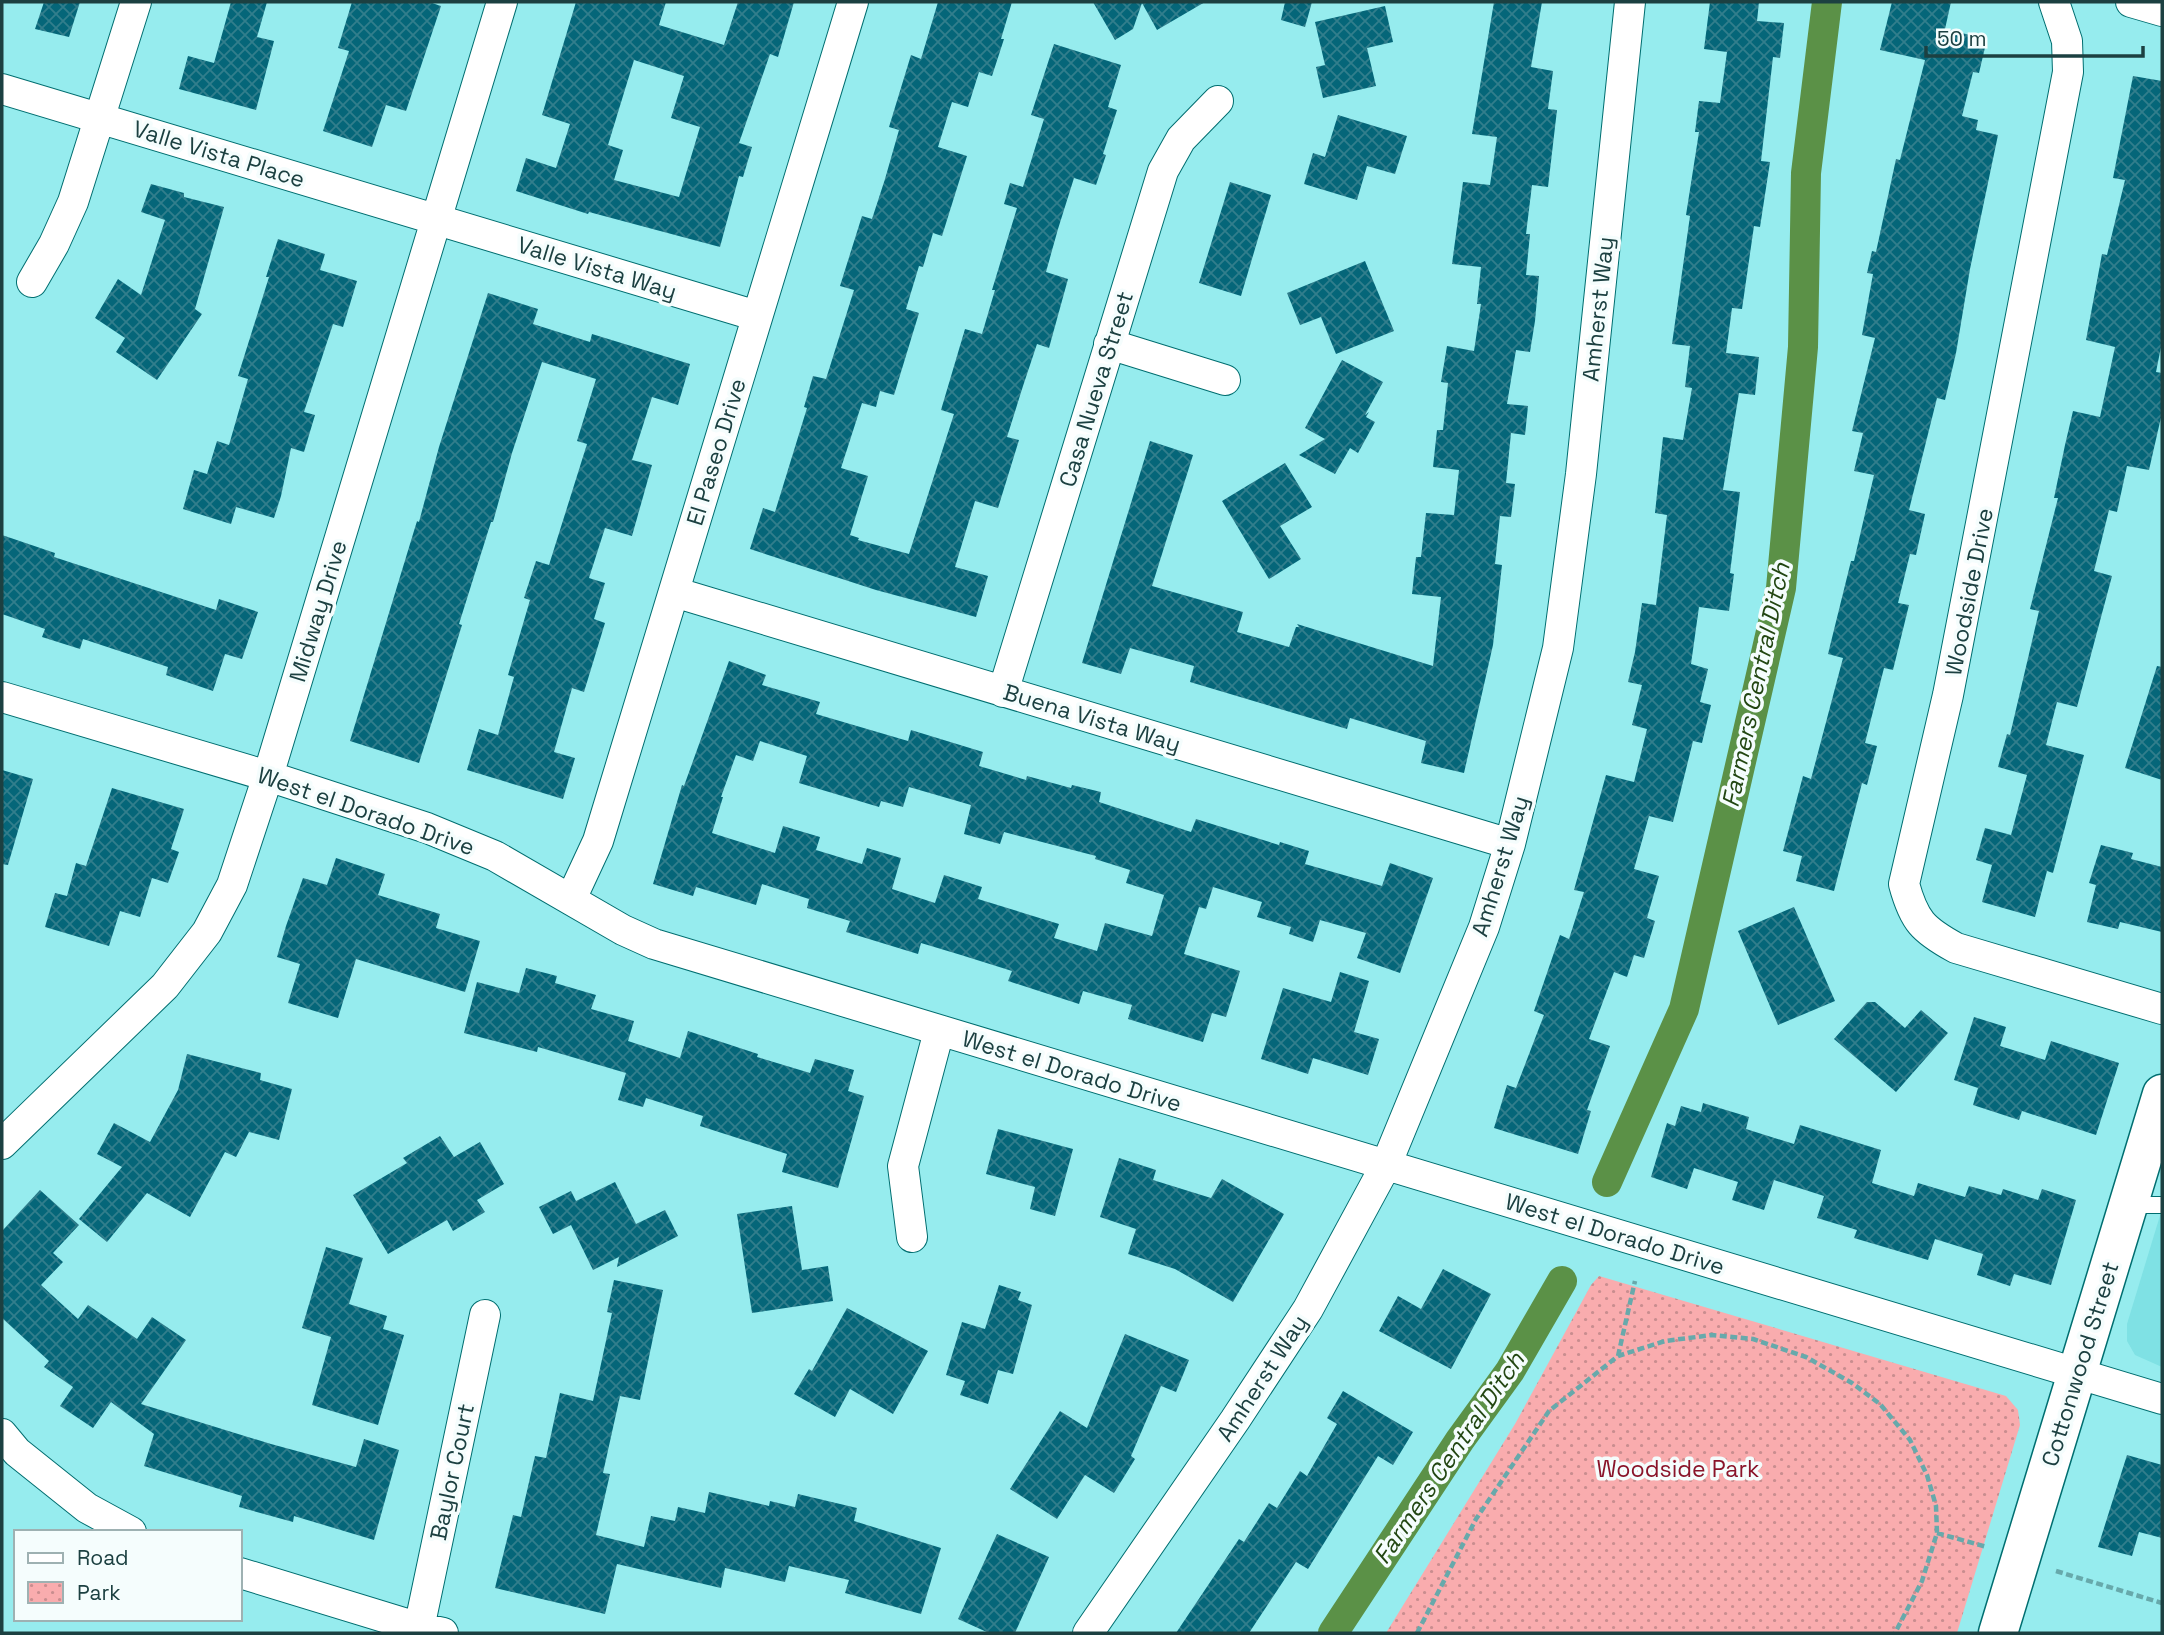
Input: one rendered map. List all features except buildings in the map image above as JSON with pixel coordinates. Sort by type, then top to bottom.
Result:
[{"type":"street","points":[[32,282],[54,244],[73,202],[136,2]]},
{"type":"street","name":"Midway Drive","points":[[2,1144],[165,986],[207,932],[232,885],[268,776],[502,2]]},
{"type":"street","name":"El Paseo Drive","points":[[571,899],[598,841],[853,2]]},
{"type":"street","name":"Amherst Way","points":[[1088,1633],[1308,1309],[1386,1166],[1484,927],[1510,844],[1558,648],[1581,474],[1630,2]]},
{"type":"street","name":"Woodside Drive","points":[[2054,2],[2067,41],[2068,72],[1948,695],[1904,884],[1910,905],[1920,922],[1931,934],[1956,948],[2162,1009]]},
{"type":"street","points":[[2131,2],[2162,11]]},
{"type":"street","name":"Valle Vista Place","points":[[2,89],[436,221]]},
{"type":"street","name":"Casa Nueva Street","points":[[1003,692],[1163,171],[1181,139],[1217,101]]},
{"type":"street","name":"Valle Vista Way","points":[[436,221],[757,316]]},
{"type":"street","points":[[1109,344],[1225,380]]},
{"type":"street","name":"Buena Vista Way","points":[[674,592],[1510,844]]},
{"type":"street","name":"West el Dorado Drive","points":[[2,697],[268,776],[427,828],[495,856],[623,930],[654,944],[2162,1399]]},
{"type":"street","points":[[912,1237],[903,1166],[939,1031]]},
{"type":"street","name":"Cottonwood Street","points":[[1998,1633],[2077,1373],[2146,1205],[2162,1094]]},
{"type":"street","name":"Baylor Court","points":[[427,1632],[485,1315]]},
{"type":"street","points":[[2,1434],[17,1452],[87,1508],[127,1530]]},
{"type":"street","points":[[242,1574],[427,1632]]},
{"type":"path","points":[[1618,1356],[1635,1281]]},
{"type":"path","points":[[1417,1633],[1476,1519],[1549,1410],[1618,1356],[1665,1341],[1712,1335],[1753,1339],[1806,1357],[1880,1404],[1910,1440],[1927,1475],[1936,1506],[1937,1533],[1922,1581],[1895,1633]]},
{"type":"path","points":[[1937,1533],[1987,1547]]},
{"type":"path","points":[[2056,1571],[2162,1603]]},
{"type":"shaded area","points":[[2162,1209],[2162,1367],[2135,1355],[2127,1341],[2127,1324]]},
{"type":"green space","name":"Woodside Park","points":[[1599,1276],[2006,1396],[2018,1410],[2020,1425],[1957,1633],[1386,1633],[1515,1424],[1591,1285]]},
{"type":"waterway","name":"Farmers Central Ditch","points":[[1607,1182],[1684,1009],[1781,588],[1803,347],[1806,173],[1827,2]]},
{"type":"waterway","name":"Farmers Central Ditch","points":[[1333,1633],[1460,1440],[1510,1371],[1562,1281]]}]
